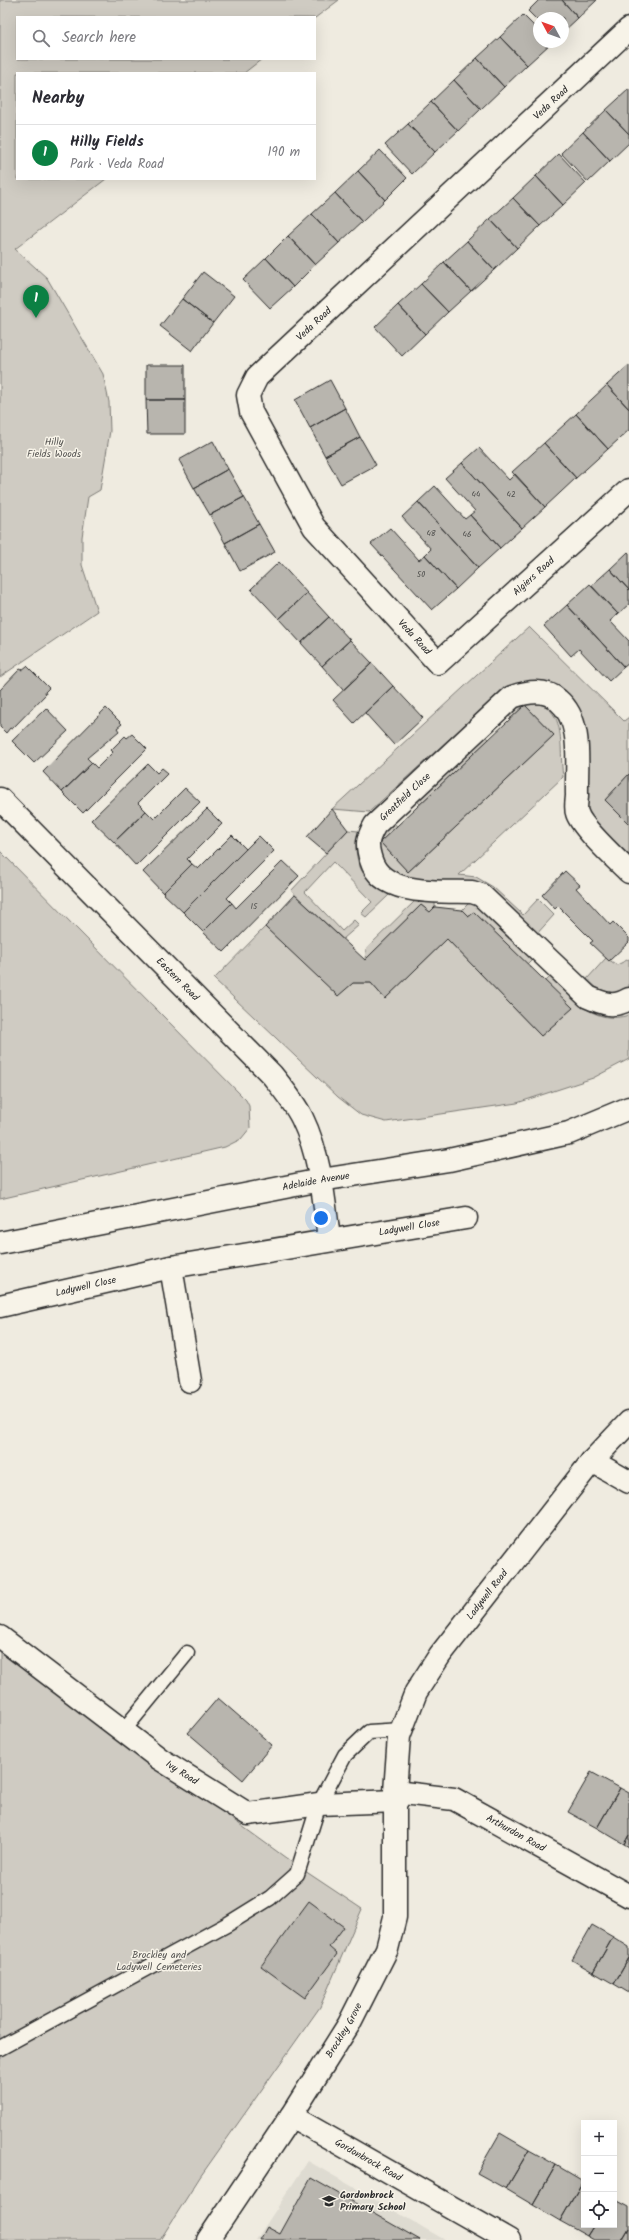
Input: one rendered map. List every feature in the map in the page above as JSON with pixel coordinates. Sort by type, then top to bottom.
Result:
[{"type":"street","name":"Veda Road","points":[[438,663],[314,527],[251,412],[248,395],[257,377],[629,29]]},
{"type":"street","name":"Algiers Road","points":[[438,663],[629,490]]},
{"type":"street","name":"Greatfield Close","points":[[629,872],[583,824],[577,813],[576,740],[574,721],[565,706],[554,696],[538,692],[525,692],[512,698],[375,825],[367,839],[368,851],[373,866],[383,878],[397,886],[411,890],[472,892],[481,895],[588,997],[600,1002],[618,1005],[629,999]]},
{"type":"street","name":"Eastern Road","points":[[0,800],[272,1075],[291,1099],[302,1118],[314,1149],[321,1180]]},
{"type":"street","name":"Adelaide Avenue","points":[[0,1243],[321,1180],[449,1160],[569,1133],[629,1108]]},
{"type":"street","points":[[321,1180],[330,1239]]},
{"type":"street","name":"Ladywell Close","points":[[0,1306],[171,1267],[330,1239],[466,1218]]},
{"type":"street","points":[[171,1267],[190,1381]]},
{"type":"street","name":"Ladywell Road","points":[[396,1796],[399,1736],[416,1692],[440,1655],[592,1461],[629,1422]]},
{"type":"street","points":[[592,1461],[629,1482]]},
{"type":"street","name":"Ivy Road","points":[[0,1637],[160,1759],[248,1814],[319,1804],[396,1796]]},
{"type":"street","name":"Arthurdon Road","points":[[396,1796],[454,1799],[629,1896]]},
{"type":"street","name":"Brockley Grove","points":[[208,2240],[292,2116],[349,2024],[387,1949],[395,1917],[396,1796]]},
{"type":"street","name":"Gordonbrock Road","points":[[292,2116],[509,2240]]},
{"type":"lane","points":[[123,1731],[187,1653]]},
{"type":"lane","points":[[0,2048],[228,1924],[270,1898],[297,1874],[319,1804],[345,1755],[369,1732],[402,1730]]},
{"type":"shaded area","name":"Gordonbrock Primary School","points":[[308,2161],[445,2240],[256,2240]]},
{"type":"green space","name":"Hilly Fields Woods","points":[[0,0],[339,0],[316,17],[316,16],[16,16],[16,60],[261,60],[245,72],[16,72],[16,180],[105,180],[15,249],[47,278],[103,374],[109,402],[110,431],[100,490],[88,497],[82,537],[82,565],[97,611],[0,677]]},
{"type":"green space","points":[[529,627],[624,721],[629,717],[629,774],[605,800],[629,824],[629,856],[589,816],[586,805],[585,726],[550,686],[536,681],[515,684],[505,688],[369,812],[332,809]]},
{"type":"green space","points":[[521,699],[537,702],[548,708],[555,716],[560,738],[563,777],[459,875],[476,877],[493,887],[523,915],[538,899],[554,915],[535,936],[443,882],[408,878],[389,870],[376,850],[378,833],[391,821],[397,826],[380,842],[408,872],[554,735],[525,705],[511,718],[506,713]]},
{"type":"green space","points":[[483,734],[489,739],[420,804],[415,799]]},
{"type":"green space","points":[[348,830],[358,831],[356,852],[361,870],[373,884],[390,894],[366,917],[361,913],[372,902],[333,862],[305,892],[342,931],[354,920],[359,925],[343,939],[291,891]]},
{"type":"green space","points":[[0,851],[246,1100],[249,1106],[250,1128],[241,1139],[225,1147],[0,1199]]},
{"type":"green space","points":[[418,898],[435,899],[435,907],[430,912],[421,905],[365,960],[366,949]]},
{"type":"green space","points":[[470,902],[476,904],[532,959],[527,964],[474,912],[468,916],[462,910]]},
{"type":"green space","points":[[265,927],[338,995],[353,983],[371,983],[385,999],[447,939],[541,1036],[572,1008],[545,982],[550,977],[576,1001],[595,1013],[605,1017],[629,1015],[629,1059],[593,1078],[517,1103],[386,1122],[361,1115],[338,1097],[214,979]]},
{"type":"green space","points":[[606,958],[617,965],[629,959],[629,988],[615,993],[606,994],[587,979]]},
{"type":"green space","name":"Brockley and Ladywell Cemeteries","points":[[0,1651],[293,1863],[362,1909],[320,2007],[200,2177],[160,2240],[0,2240]]},
{"type":"building","points":[[539,0],[562,0],[578,18],[569,26],[569,12],[533,12],[533,16],[528,11]]},
{"type":"building","points":[[562,0],[597,0],[578,18]]},
{"type":"building","points":[[523,15],[533,25],[533,48],[546,48],[527,65],[500,37]]},
{"type":"building","points":[[500,37],[527,65],[504,87],[477,58]]},
{"type":"building","points":[[477,58],[504,87],[481,109],[454,80]]},
{"type":"building","points":[[454,80],[481,109],[458,131],[431,102]]},
{"type":"building","points":[[629,89],[629,134],[606,110]]},
{"type":"building","points":[[431,102],[458,131],[435,152],[408,124]]},
{"type":"building","points":[[606,110],[629,134],[629,143],[610,161],[583,132]]},
{"type":"building","points":[[408,124],[435,152],[412,174],[385,145]]},
{"type":"building","points":[[583,132],[610,161],[588,182],[561,153]]},
{"type":"building","points":[[380,150],[407,178],[385,200],[358,171]]},
{"type":"building","points":[[559,154],[586,183],[563,205],[536,176]]},
{"type":"building","points":[[358,171],[385,200],[362,222],[335,193]]},
{"type":"building","points":[[536,176],[563,205],[540,226],[513,198]]},
{"type":"building","points":[[335,193],[362,222],[339,243],[312,214]]},
{"type":"building","points":[[513,198],[540,226],[517,248],[490,219]]},
{"type":"building","points":[[312,214],[339,243],[315,265],[288,236]]},
{"type":"building","points":[[490,219],[517,248],[494,270],[467,241]]},
{"type":"building","points":[[288,236],[315,265],[293,287],[266,258]]},
{"type":"building","points":[[467,241],[494,270],[471,291],[444,262]]},
{"type":"building","points":[[266,258],[293,287],[270,308],[243,280]]},
{"type":"building","points":[[444,262],[471,291],[448,312],[421,284]]},
{"type":"building","points":[[203,272],[234,296],[213,323],[182,299]]},
{"type":"building","points":[[421,284],[448,312],[425,334],[398,305]]},
{"type":"building","points":[[182,299],[213,323],[192,351],[160,326]]},
{"type":"building","points":[[398,305],[425,334],[402,356],[375,327]]},
{"type":"building","points":[[146,365],[185,365],[185,400],[146,400]]},
{"type":"building","points":[[629,365],[629,409],[607,385]]},
{"type":"building","points":[[330,380],[345,408],[310,428],[295,400]]},
{"type":"building","points":[[607,385],[629,409],[629,430],[608,449],[576,414]]},
{"type":"building","points":[[146,400],[185,400],[185,434],[147,434]]},
{"type":"building","points":[[345,408],[360,437],[325,456],[310,428]]},
{"type":"building","points":[[576,414],[608,449],[576,478],[544,443]]},
{"type":"building","points":[[360,437],[376,465],[341,484],[325,456]]},
{"type":"building","points":[[213,441],[228,469],[194,488],[179,460]]},
{"type":"building","points":[[544,443],[576,478],[545,507],[512,472]]},
{"type":"building","points":[[479,448],[509,480],[515,474],[545,507],[522,528],[462,463]]},
{"type":"building","points":[[462,463],[522,528],[500,548],[470,515],[475,511],[445,478]]},
{"type":"building","points":[[228,469],[244,497],[210,515],[194,488]]},
{"type":"building","points":[[435,486],[465,519],[470,515],[500,548],[478,568],[418,502]]},
{"type":"building","points":[[244,497],[259,524],[225,543],[210,515]]},
{"type":"building","points":[[418,502],[478,568],[456,589],[425,555],[431,549],[402,517]]},
{"type":"building","points":[[259,524],[275,552],[240,571],[225,543]]},
{"type":"building","points":[[390,528],[419,560],[425,555],[456,589],[432,610],[371,544]]},
{"type":"building","points":[[628,552],[629,553],[629,590],[610,569]]},
{"type":"building","points":[[279,562],[307,593],[279,619],[251,589]]},
{"type":"building","points":[[610,569],[629,590],[629,604],[618,614],[591,586]]},
{"type":"building","points":[[590,584],[618,614],[610,621],[629,641],[629,663],[624,667],[567,605]]},
{"type":"building","points":[[307,593],[329,617],[301,643],[279,619]]},
{"type":"building","points":[[567,605],[624,667],[609,681],[579,649],[571,656],[544,626]]},
{"type":"building","points":[[329,617],[350,640],[322,666],[301,643]]},
{"type":"building","points":[[350,640],[372,663],[343,690],[322,666]]},
{"type":"building","points":[[372,663],[393,686],[354,723],[333,700]]},
{"type":"building","points":[[27,666],[49,688],[45,692],[46,694],[12,729],[10,728],[6,733],[0,727],[0,690],[20,669],[22,670]]},
{"type":"building","points":[[393,686],[423,718],[394,745],[365,713]]},
{"type":"building","points":[[525,705],[554,735],[408,872],[380,842]]},
{"type":"building","points":[[46,708],[68,731],[34,763],[12,741]]},
{"type":"building","points":[[106,708],[122,724],[117,728],[119,731],[87,758],[92,763],[62,792],[43,772]]},
{"type":"building","points":[[132,734],[147,749],[83,813],[62,792],[92,763],[97,768],[113,752],[111,750],[125,736],[127,738]]},
{"type":"building","points":[[148,764],[157,773],[162,768],[168,773],[138,803],[146,811],[114,842],[91,820]]},
{"type":"building","points":[[629,774],[629,824],[605,800]]},
{"type":"building","points":[[185,788],[200,802],[136,866],[114,842],[146,811],[154,819]]},
{"type":"building","points":[[207,809],[222,824],[187,859],[192,864],[163,893],[143,872]]},
{"type":"building","points":[[332,809],[348,830],[326,853],[307,837]]},
{"type":"building","points":[[232,835],[246,849],[183,912],[163,893],[192,864],[198,869]]},
{"type":"building","points":[[259,836],[274,851],[227,898],[232,903],[203,932],[183,912]]},
{"type":"building","points":[[283,861],[299,876],[224,952],[203,932],[232,903],[236,908]]},
{"type":"building","points":[[565,871],[580,885],[576,888],[610,925],[613,922],[629,938],[629,942],[609,961],[590,943],[593,941],[558,906],[555,909],[542,895]]},
{"type":"building","points":[[295,895],[365,960],[421,905],[430,912],[435,907],[462,910],[468,916],[474,912],[573,1008],[541,1036],[447,939],[385,999],[371,983],[353,983],[338,996],[265,927]]},
{"type":"building","points":[[218,1698],[272,1745],[243,1780],[188,1733]]},
{"type":"building","points":[[591,1772],[620,1788],[597,1828],[568,1812]]},
{"type":"building","points":[[620,1788],[629,1793],[629,1835],[624,1844],[597,1828]]},
{"type":"building","points":[[629,1835],[629,1847],[624,1844]]},
{"type":"building","points":[[309,1901],[344,1927],[329,1947],[337,1954],[305,1998],[261,1966]]},
{"type":"building","points":[[592,1925],[613,1937],[593,1972],[572,1960]]},
{"type":"building","points":[[613,1937],[629,1947],[629,1958],[614,1984],[593,1972]]},
{"type":"building","points":[[629,1958],[629,1993],[614,1984]]},
{"type":"building","points":[[500,2133],[529,2150],[506,2189],[477,2173]]},
{"type":"building","points":[[529,2150],[556,2165],[533,2205],[506,2189]]},
{"type":"building","points":[[556,2165],[581,2180],[581,2184],[560,2221],[533,2205]]},
{"type":"building","name":"Gordonbrock Primary School","points":[[311,2178],[420,2240],[260,2240],[267,2227],[280,2234]]},
{"type":"building","points":[[581,2184],[581,2228],[592,2228],[587,2236],[560,2221]]},
{"type":"building","points":[[617,2201],[629,2207],[629,2228],[622,2240],[594,2240],[587,2236],[592,2228],[617,2228]]},
{"type":"building","points":[[629,2228],[629,2240],[622,2240]]},
{"type":"place","name":"Hilly Fields","points":[[36,318]]},
{"type":"place","name":"Gordonbrock Primary School","points":[[329,2201]]}]
